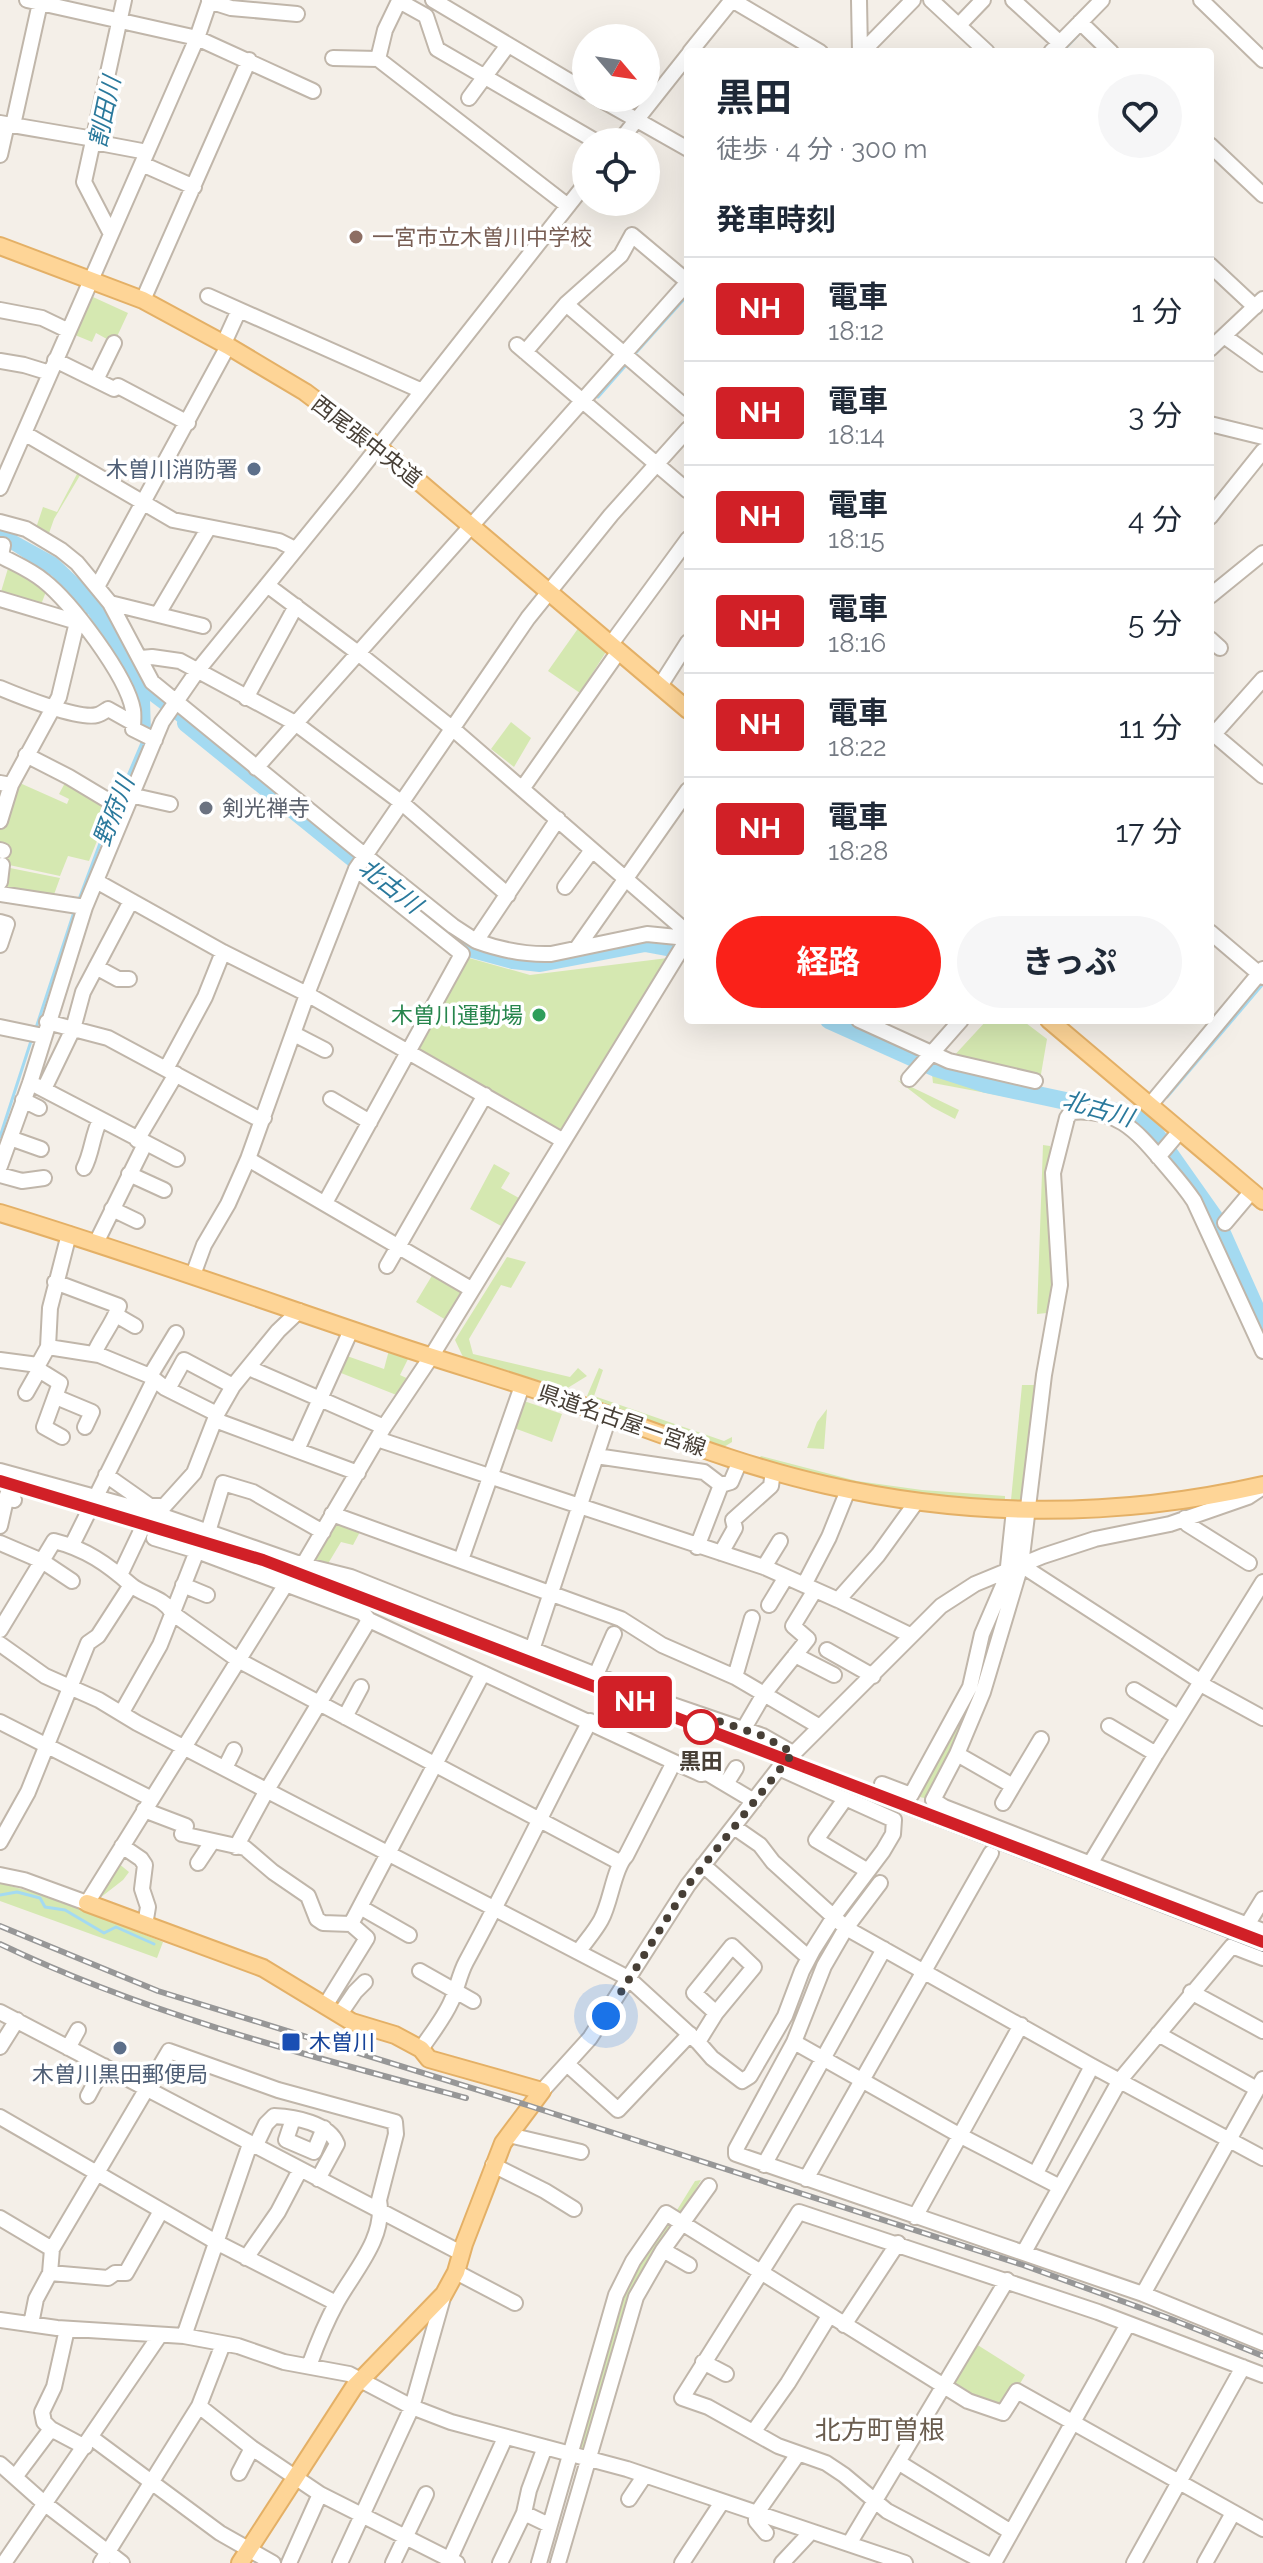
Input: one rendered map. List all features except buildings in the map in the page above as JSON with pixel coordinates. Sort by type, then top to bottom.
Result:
[{"type":"main road","name":"西尾張中央道","points":[[0,246],[143,300],[226,344],[305,392],[378,447],[684,707]]},
{"type":"main road","points":[[1054,1024],[1150,1105],[1177,1136],[1258,1196]]},
{"type":"main road","name":"県道名古屋一宮線","points":[[0,1213],[193,1275],[740,1461],[848,1490],[979,1509],[1069,1511],[1180,1502],[1263,1486]]},
{"type":"main road","points":[[87,1903],[263,1968],[352,2022],[395,2035],[421,2049],[429,2059],[542,2091],[509,2135],[493,2165],[456,2272],[444,2294],[350,2392],[245,2556]]},
{"type":"street","points":[[111,234],[84,182],[96,142],[122,23],[124,0]]},
{"type":"street","points":[[433,0],[456,6],[508,45],[572,83]]},
{"type":"street","points":[[694,48],[732,0],[813,48]]},
{"type":"street","points":[[859,0],[863,48]]},
{"type":"street","points":[[865,48],[913,0]]},
{"type":"street","points":[[931,0],[983,48]]},
{"type":"street","points":[[959,25],[983,0]]},
{"type":"street","points":[[1013,0],[1056,48],[1102,0]]},
{"type":"street","points":[[1201,0],[1260,53]]},
{"type":"street","points":[[0,155],[33,1],[197,38],[313,91]]},
{"type":"street","points":[[0,488],[7,455],[24,433],[197,38],[209,1],[231,8],[297,14]]},
{"type":"street","points":[[378,59],[388,22],[399,1],[426,16],[437,49],[573,128]]},
{"type":"street","points":[[1080,22],[1107,48]]},
{"type":"street","points":[[469,98],[508,45]]},
{"type":"street","points":[[333,58],[378,59],[568,206]]},
{"type":"street","points":[[143,300],[249,60]]},
{"type":"street","points":[[630,128],[684,60]]},
{"type":"street","points":[[623,112],[684,147]]},
{"type":"street","points":[[7,124],[96,142],[144,158],[194,187]]},
{"type":"street","points":[[1214,149],[1263,195]]},
{"type":"street","points":[[0,1166],[30,1083],[40,1032],[79,906],[96,881],[119,807],[130,795],[144,733],[172,706],[572,201]]},
{"type":"street","points":[[684,279],[632,235],[621,255],[521,349],[684,488]]},
{"type":"street","points":[[1214,268],[1260,303],[1214,345]]},
{"type":"street","points":[[256,768],[625,354],[684,292]]},
{"type":"street","points":[[208,296],[422,391]]},
{"type":"street","points":[[566,304],[684,406]]},
{"type":"street","points":[[0,310],[42,318],[67,330]]},
{"type":"street","points":[[97,587],[188,423],[239,310]]},
{"type":"street","points":[[1224,336],[1263,364]]},
{"type":"street","points":[[96,380],[114,343]]},
{"type":"street","points":[[0,361],[52,367],[96,380],[114,389],[118,386],[188,423]]},
{"type":"street","points":[[1214,425],[1263,437]]},
{"type":"street","points":[[24,433],[173,520],[279,541],[295,549]]},
{"type":"street","points":[[193,1275],[204,1245],[228,1204],[248,1159],[307,994],[361,862],[550,591],[684,433]]},
{"type":"street","points":[[1214,512],[1263,451]]},
{"type":"street","points":[[0,522],[26,529],[61,550],[110,603],[152,682],[172,706],[256,768],[462,954],[325,1203]]},
{"type":"street","points":[[158,614],[208,529]]},
{"type":"street","points":[[0,545],[3,545],[1,556],[47,583],[79,621],[124,688],[144,733]]},
{"type":"street","points":[[522,789],[684,545]]},
{"type":"street","points":[[1214,593],[1260,560]]},
{"type":"street","points":[[267,585],[453,729],[625,879],[684,936]]},
{"type":"street","points":[[0,599],[79,621]]},
{"type":"street","points":[[110,603],[203,626]]},
{"type":"street","points":[[246,698],[296,606]]},
{"type":"street","points":[[0,821],[6,784],[59,697],[79,621]]},
{"type":"street","points":[[660,686],[684,648]]},
{"type":"street","points":[[141,658],[180,661],[295,723],[402,803],[508,895]]},
{"type":"street","points":[[1214,730],[1263,679]]},
{"type":"street","points":[[0,688],[53,707],[97,715],[108,709],[144,733]]},
{"type":"street","points":[[1214,734],[1263,776]]},
{"type":"street","points":[[26,755],[119,807]]},
{"type":"street","points":[[130,795],[170,804]]},
{"type":"street","points":[[577,948],[684,796]]},
{"type":"street","points":[[478,938],[558,819]]},
{"type":"street","points":[[565,887],[592,850]]},
{"type":"street","points":[[0,882],[2,855]]},
{"type":"street","points":[[361,862],[453,926],[499,949],[536,954],[647,934],[684,936]]},
{"type":"street","points":[[96,881],[410,1051],[562,1140]]},
{"type":"street","points":[[0,894],[79,906]]},
{"type":"street","points":[[44,1089],[73,1029],[83,992],[131,901]]},
{"type":"street","points":[[0,922],[7,924],[0,945]]},
{"type":"street","points":[[1150,1105],[1262,973],[1214,935]]},
{"type":"street","points":[[0,1875],[24,1880],[87,1903],[183,1746],[323,1532],[676,957],[684,936]]},
{"type":"street","points":[[478,938],[510,946],[555,946]]},
{"type":"street","points":[[96,1243],[129,1174],[223,952]]},
{"type":"street","points":[[96,967],[118,979],[129,979]]},
{"type":"street","points":[[865,1024],[922,1064],[949,1061],[1035,1081]]},
{"type":"street","points":[[922,1064],[957,1024]]},
{"type":"street","points":[[0,1027],[40,1032],[73,1029],[108,1038],[255,1117],[264,1118]]},
{"type":"street","points":[[294,1034],[325,1050]]},
{"type":"street","points":[[30,1083],[177,1159]]},
{"type":"street","points":[[387,1266],[485,1095]]},
{"type":"street","points":[[331,1099],[370,1122]]},
{"type":"street","points":[[23,1100],[39,1108]]},
{"type":"street","points":[[1263,1351],[1194,1201],[1160,1155],[1134,1129],[1120,1120],[1083,1111],[1071,1112],[1053,1173],[1060,1285],[1014,1567],[958,1752],[933,1800],[944,1807],[1263,1931]]},
{"type":"street","points":[[84,1168],[100,1120]]},
{"type":"street","points":[[1160,1155],[1177,1136]]},
{"type":"street","points":[[10,1138],[41,1149]]},
{"type":"street","points":[[248,1159],[471,1289]]},
{"type":"street","points":[[129,1174],[164,1190]]},
{"type":"street","points":[[0,1175],[22,1181],[44,1178]]},
{"type":"street","points":[[1225,1223],[1258,1196]]},
{"type":"street","points":[[112,1209],[137,1221]]},
{"type":"street","points":[[26,1393],[48,1347],[55,1282],[69,1234]]},
{"type":"street","points":[[55,1282],[119,1306],[94,1354]]},
{"type":"street","points":[[160,1510],[194,1473],[216,1417],[233,1386],[278,1331],[299,1311]]},
{"type":"street","points":[[116,1315],[135,1326]]},
{"type":"street","points":[[297,1450],[351,1330]]},
{"type":"street","points":[[72,1545],[176,1333]]},
{"type":"street","points":[[48,1347],[94,1354],[152,1378],[216,1417],[358,1473]]},
{"type":"street","points":[[0,1360],[38,1368],[60,1383],[44,1427],[62,1437]]},
{"type":"street","points":[[168,1389],[184,1360],[233,1386]]},
{"type":"street","points":[[249,1368],[321,1400],[381,1433],[489,1476],[764,1567],[910,1635]]},
{"type":"street","points":[[461,1560],[522,1386]]},
{"type":"street","points":[[56,1397],[92,1412],[85,1427]]},
{"type":"street","points":[[532,1650],[609,1417]]},
{"type":"street","points":[[596,1456],[704,1472],[721,1485]]},
{"type":"street","points":[[721,1485],[731,1482],[740,1461]]},
{"type":"street","points":[[0,1471],[97,1498],[160,1510]]},
{"type":"street","points":[[721,1553],[735,1528],[733,1520],[771,1486],[773,1471]]},
{"type":"street","points":[[106,1475],[150,1506],[208,1532],[301,1564],[351,1577],[596,1675],[763,1736],[793,1753]]},
{"type":"street","points":[[208,1532],[223,1483],[253,1492],[323,1532]]},
{"type":"street","points":[[697,1547],[721,1485]]},
{"type":"street","points":[[542,2091],[590,2038],[703,1865],[779,1768],[941,1606],[975,1584],[1014,1567],[1095,1539],[1145,1530],[1185,1518],[1248,1497],[1263,1486]]},
{"type":"street","points":[[743,1730],[764,1694],[808,1639],[793,1626],[848,1490]]},
{"type":"street","points":[[0,1526],[7,1495],[14,1500]]},
{"type":"street","points":[[838,1600],[878,1555],[917,1501]]},
{"type":"street","points":[[332,1514],[621,1619],[662,1645],[735,1677],[820,1727]]},
{"type":"street","points":[[1185,1518],[1187,1524],[1249,1563]]},
{"type":"street","points":[[121,1573],[147,1536],[197,1551],[363,1613],[369,1620],[674,1762],[701,1774],[707,1773],[754,1801]]},
{"type":"street","points":[[0,1630],[54,1541],[72,1545],[121,1573],[131,1585],[168,1605],[172,1613],[238,1660],[619,1862]]},
{"type":"street","points":[[764,1567],[780,1541]]},
{"type":"street","points":[[0,1543],[42,1561],[72,1581]]},
{"type":"street","points":[[122,1712],[160,1645],[197,1551]]},
{"type":"street","points":[[1014,1567],[1263,1718]]},
{"type":"street","points":[[769,1605],[786,1577]]},
{"type":"street","points":[[0,1842],[28,1792],[88,1643],[98,1636],[131,1585]]},
{"type":"street","points":[[183,1585],[207,1595]]},
{"type":"street","points":[[1090,1864],[1178,1717],[1262,1586]]},
{"type":"street","points":[[735,1677],[752,1618]]},
{"type":"street","points":[[236,1847],[369,1620]]},
{"type":"street","points":[[596,1675],[614,1634]]},
{"type":"street","points":[[0,1644],[45,1676],[122,1712],[137,1723],[628,1978],[712,2058],[742,2081],[746,2080],[785,2016],[802,1971],[833,1918],[893,1834],[895,1820],[779,1768]]},
{"type":"street","points":[[827,1650],[873,1676]]},
{"type":"street","points":[[795,1655],[834,1675]]},
{"type":"street","points":[[351,1924],[483,1673]]},
{"type":"street","points":[[345,1717],[361,1687]]},
{"type":"street","points":[[882,1784],[911,1795],[940,1739],[976,1690]]},
{"type":"street","points":[[1134,1690],[1178,1717]]},
{"type":"street","points":[[421,2049],[452,2001],[495,1907],[590,1721]]},
{"type":"street","points":[[0,1722],[186,1826],[182,1834],[245,1848],[308,1896],[317,1919],[323,1923],[351,1924],[367,1938],[332,2010]]},
{"type":"street","points":[[1109,1726],[1156,1754]]},
{"type":"street","points":[[940,1739],[1013,1786]]},
{"type":"street","points":[[1003,1803],[1041,1739]]},
{"type":"street","points":[[225,1768],[234,1750]]},
{"type":"street","points":[[579,1951],[601,1921],[612,1894],[619,1862],[626,1856],[674,1762]]},
{"type":"street","points":[[726,1784],[736,1768]]},
{"type":"street","points":[[918,1781],[937,1791]]},
{"type":"street","points":[[845,1799],[816,1840],[868,1871]]},
{"type":"street","points":[[734,1827],[760,1845],[773,1862],[846,1928],[1263,2158]]},
{"type":"street","points":[[198,1863],[212,1842]]},
{"type":"street","points":[[122,1846],[145,1865],[142,1889],[148,1907],[145,1925]]},
{"type":"street","points":[[806,2179],[991,1853]]},
{"type":"street","points":[[703,1865],[809,1958]]},
{"type":"street","points":[[880,1883],[846,1928],[824,1966],[794,2042],[736,2149],[738,2155],[1143,2294],[1262,2340]]},
{"type":"street","points":[[1247,1925],[1263,1899]]},
{"type":"street","points":[[360,1907],[409,1935]]},
{"type":"street","points":[[567,2064],[618,2110],[694,2038],[716,2013],[754,1967],[732,1946],[694,1993],[716,2013]]},
{"type":"street","points":[[1024,2252],[1120,2080],[1191,1992],[1232,1946],[1263,1958]]},
{"type":"street","points":[[764,2165],[884,1949]]},
{"type":"street","points":[[420,1971],[473,2001]]},
{"type":"street","points":[[332,2010],[365,1982]]},
{"type":"street","points":[[1191,1992],[1263,2031]]},
{"type":"street","points":[[0,2012],[461,2253]]},
{"type":"street","points":[[0,2047],[17,2020]]},
{"type":"street","points":[[915,2217],[1021,2025]]},
{"type":"street","points":[[68,2048],[78,2030]]},
{"type":"street","points":[[1143,2294],[1260,2084],[1158,2034]]},
{"type":"street","points":[[794,2042],[959,2135],[1060,2187]]},
{"type":"street","points":[[31,2324],[36,2299],[50,2273],[52,2249],[169,2051],[278,2090],[395,2122],[396,2134],[371,2246],[336,2303],[309,2366]]},
{"type":"street","points":[[88,2096],[104,2066]]},
{"type":"street","points":[[1036,2173],[1092,2066]]},
{"type":"street","points":[[184,2336],[252,2145],[274,2116],[324,2128],[333,2134],[337,2144],[318,2179]]},
{"type":"street","points":[[0,2117],[216,2242],[336,2303]]},
{"type":"street","points":[[293,2119],[286,2140],[308,2151],[314,2152],[324,2128]]},
{"type":"street","points":[[509,2135],[581,2152]]},
{"type":"street","points":[[493,2165],[574,2209]]},
{"type":"street","points":[[246,2258],[278,2212],[300,2170]]},
{"type":"street","points":[[558,2563],[636,2297],[663,2250],[709,2186]]},
{"type":"street","points":[[50,2273],[108,2278],[115,2273],[126,2273],[161,2211]]},
{"type":"street","points":[[986,2563],[905,2523],[826,2463],[778,2446],[708,2407],[682,2398],[799,2212],[1007,2280],[1263,2375]]},
{"type":"street","points":[[539,2563],[624,2276],[666,2213],[968,2401],[1003,2413],[1017,2391],[1263,2529]]},
{"type":"street","points":[[0,2218],[52,2249]]},
{"type":"street","points":[[844,2325],[898,2243]]},
{"type":"street","points":[[663,2250],[689,2265]]},
{"type":"street","points":[[456,2272],[515,2303]]},
{"type":"street","points":[[849,2544],[1007,2280]]},
{"type":"street","points":[[340,2563],[412,2407],[444,2294]]},
{"type":"street","points":[[754,2431],[829,2316]]},
{"type":"street","points":[[0,2320],[67,2329],[184,2336],[362,2379],[412,2407],[505,2438],[645,2475],[849,2544],[873,2558],[905,2563]]},
{"type":"street","points":[[994,2563],[1128,2324]]},
{"type":"street","points":[[67,2329],[54,2387],[42,2412],[44,2422],[51,2429],[88,2442],[152,2482],[220,2533],[245,2556],[273,2563]]},
{"type":"street","points":[[4,2563],[160,2335]]},
{"type":"street","points":[[104,2557],[199,2406],[223,2344]]},
{"type":"street","points":[[703,2362],[726,2374]]},
{"type":"street","points":[[1134,2563],[1243,2367]]},
{"type":"street","points":[[199,2406],[252,2448],[320,2494],[364,2514],[451,2562],[505,2438]]},
{"type":"street","points":[[15,2477],[51,2429]]},
{"type":"street","points":[[500,2563],[524,2513],[545,2447]]},
{"type":"street","points":[[239,2473],[252,2448]]},
{"type":"street","points":[[766,2533],[756,2521],[756,2514],[798,2454]]},
{"type":"street","points":[[898,2462],[1011,2532]]},
{"type":"street","points":[[0,2464],[104,2557],[122,2563]]},
{"type":"street","points":[[629,2499],[645,2475]]},
{"type":"street","points":[[289,2563],[320,2494]]},
{"type":"street","points":[[393,2563],[426,2494]]},
{"type":"street","points":[[682,2563],[722,2502]]},
{"type":"street","points":[[524,2513],[549,2525]]},
{"type":"street","points":[[1205,2563],[1233,2513]]},
{"type":"street","points":[[782,2563],[811,2532]]},
{"type":"green space","points":[[93,297],[128,313],[114,343],[96,333],[92,342],[75,335]]},
{"type":"green space","points":[[78,472],[82,472],[54,519],[48,536],[35,531],[43,507],[57,512]]},
{"type":"green space","points":[[9,565],[47,589],[39,610],[0,595]]},
{"type":"green space","points":[[584,620],[611,644],[580,693],[548,671]]},
{"type":"green space","points":[[511,722],[531,738],[514,767],[491,749]]},
{"type":"green space","points":[[13,780],[67,804],[69,799],[59,794],[66,781],[111,806],[89,861],[68,856],[60,876],[0,863],[0,822]]},
{"type":"green space","points":[[10,868],[60,878],[52,900],[7,889]]},
{"type":"green space","name":"木曽川運動場","points":[[676,957],[562,1140],[416,1055],[469,958],[530,975]]},
{"type":"green space","points":[[983,1024],[1027,1024],[1047,1039],[1040,1080],[951,1059]]},
{"type":"green space","points":[[932,1074],[1023,1095],[1023,1100],[933,1083]]},
{"type":"green space","points":[[897,1080],[959,1110],[955,1119],[932,1107]]},
{"type":"green space","points":[[1043,1145],[1050,1146],[1060,1255],[1057,1312],[1037,1314]]},
{"type":"green space","points":[[494,1164],[510,1173],[501,1188],[519,1198],[503,1227],[470,1209]]},
{"type":"green space","points":[[507,1257],[526,1262],[511,1288],[501,1285],[469,1339],[473,1354],[570,1377],[578,1368],[587,1376],[566,1389],[463,1357],[455,1340]]},
{"type":"green space","points":[[433,1274],[463,1292],[446,1320],[416,1302]]},
{"type":"green space","points":[[389,1350],[410,1355],[400,1375],[415,1382],[404,1398],[341,1373],[347,1356],[384,1369]]},
{"type":"green space","points":[[599,1368],[603,1370],[594,1396],[724,1441],[732,1437],[732,1442],[724,1447],[592,1402],[587,1396]]},
{"type":"green space","points":[[1022,1385],[1040,1385],[1029,1500],[1011,1500]]},
{"type":"green space","points":[[524,1401],[562,1414],[552,1442],[514,1428]]},
{"type":"green space","points":[[827,1409],[824,1449],[807,1448],[817,1422]]},
{"type":"green space","points":[[761,1456],[857,1481],[1005,1496],[1005,1503],[861,1486],[758,1459]]},
{"type":"green space","points":[[331,1516],[361,1530],[353,1545],[341,1542],[326,1567],[306,1560]]},
{"type":"green space","points":[[1007,1576],[1004,1626],[933,1800],[911,1795],[970,1687]]},
{"type":"green space","points":[[118,1863],[129,1872],[96,1901]]},
{"type":"green space","points":[[0,1883],[50,1897],[163,1942],[157,1958],[0,1901]]},
{"type":"green space","points":[[701,2180],[636,2297],[590,2458],[570,2453],[624,2276],[669,2223],[695,2181]]},
{"type":"green space","points":[[976,2344],[1025,2375],[1003,2413],[947,2389]]},
{"type":"water","points":[[0,528],[17,532],[17,536],[57,558],[78,578],[100,602],[143,679],[208,734],[203,741],[150,701],[151,733],[103,841],[99,840],[142,739],[139,708],[115,656],[88,614],[82,618],[86,612],[52,576],[10,549],[9,541],[0,537]]},
{"type":"waterway","points":[[1066,48],[1078,35]]},
{"type":"waterway","points":[[634,355],[684,299]]},
{"type":"waterway","points":[[598,397],[627,364]]},
{"type":"waterway","name":"北古川","points":[[186,723],[448,935],[469,948],[513,960],[540,963],[645,943],[684,950]]},
{"type":"waterway","name":"野府川","points":[[78,902],[102,838]]},
{"type":"waterway","name":"野府川","points":[[35,1031],[75,909]]},
{"type":"waterway","points":[[1167,1097],[1263,984]]},
{"type":"waterway","name":"北古川","points":[[838,1024],[936,1068],[986,1084],[1136,1116],[1156,1135],[1216,1220],[1263,1325]]},
{"type":"waterway","name":"野府川","points":[[0,1137],[32,1038]]},
{"type":"waterway","points":[[0,1895],[17,1892],[40,1898],[45,1907],[65,1910],[104,1933],[116,1927],[154,1944]]},
{"type":"railway","points":[[0,1485],[259,1563],[1263,1949]]},
{"type":"railway","points":[[0,1926],[158,1991],[530,2106],[1023,2265],[1263,2356]]},
{"type":"railway","points":[[0,1944],[171,2013],[289,2050],[466,2098]]},
{"type":"train","name":"NH","points":[[0,1481],[263,1560],[1263,1942]]},
{"type":"place","name":"一宮市立木曽川中学校","points":[[356,237]]},
{"type":"place","name":"木曽川消防署","points":[[254,469]]},
{"type":"place","name":"剣光禅寺","points":[[206,808]]},
{"type":"place","name":"木曽川運動場","points":[[539,1015]]},
{"type":"place","name":"黒田","points":[[701,1727]]},
{"type":"place","name":"木曽川","points":[[291,2042]]},
{"type":"place","name":"木曽川黒田郵便局","points":[[120,2048]]},
{"type":"district","name":"北方町曽根","points":[[880,2430]]},
{"type":"route","points":[[606,2016],[688,1885],[793,1753],[763,1736],[698,1714],[701,1727]]},
{"type":"water label","name":"割田川","points":[[105,112]]}]
